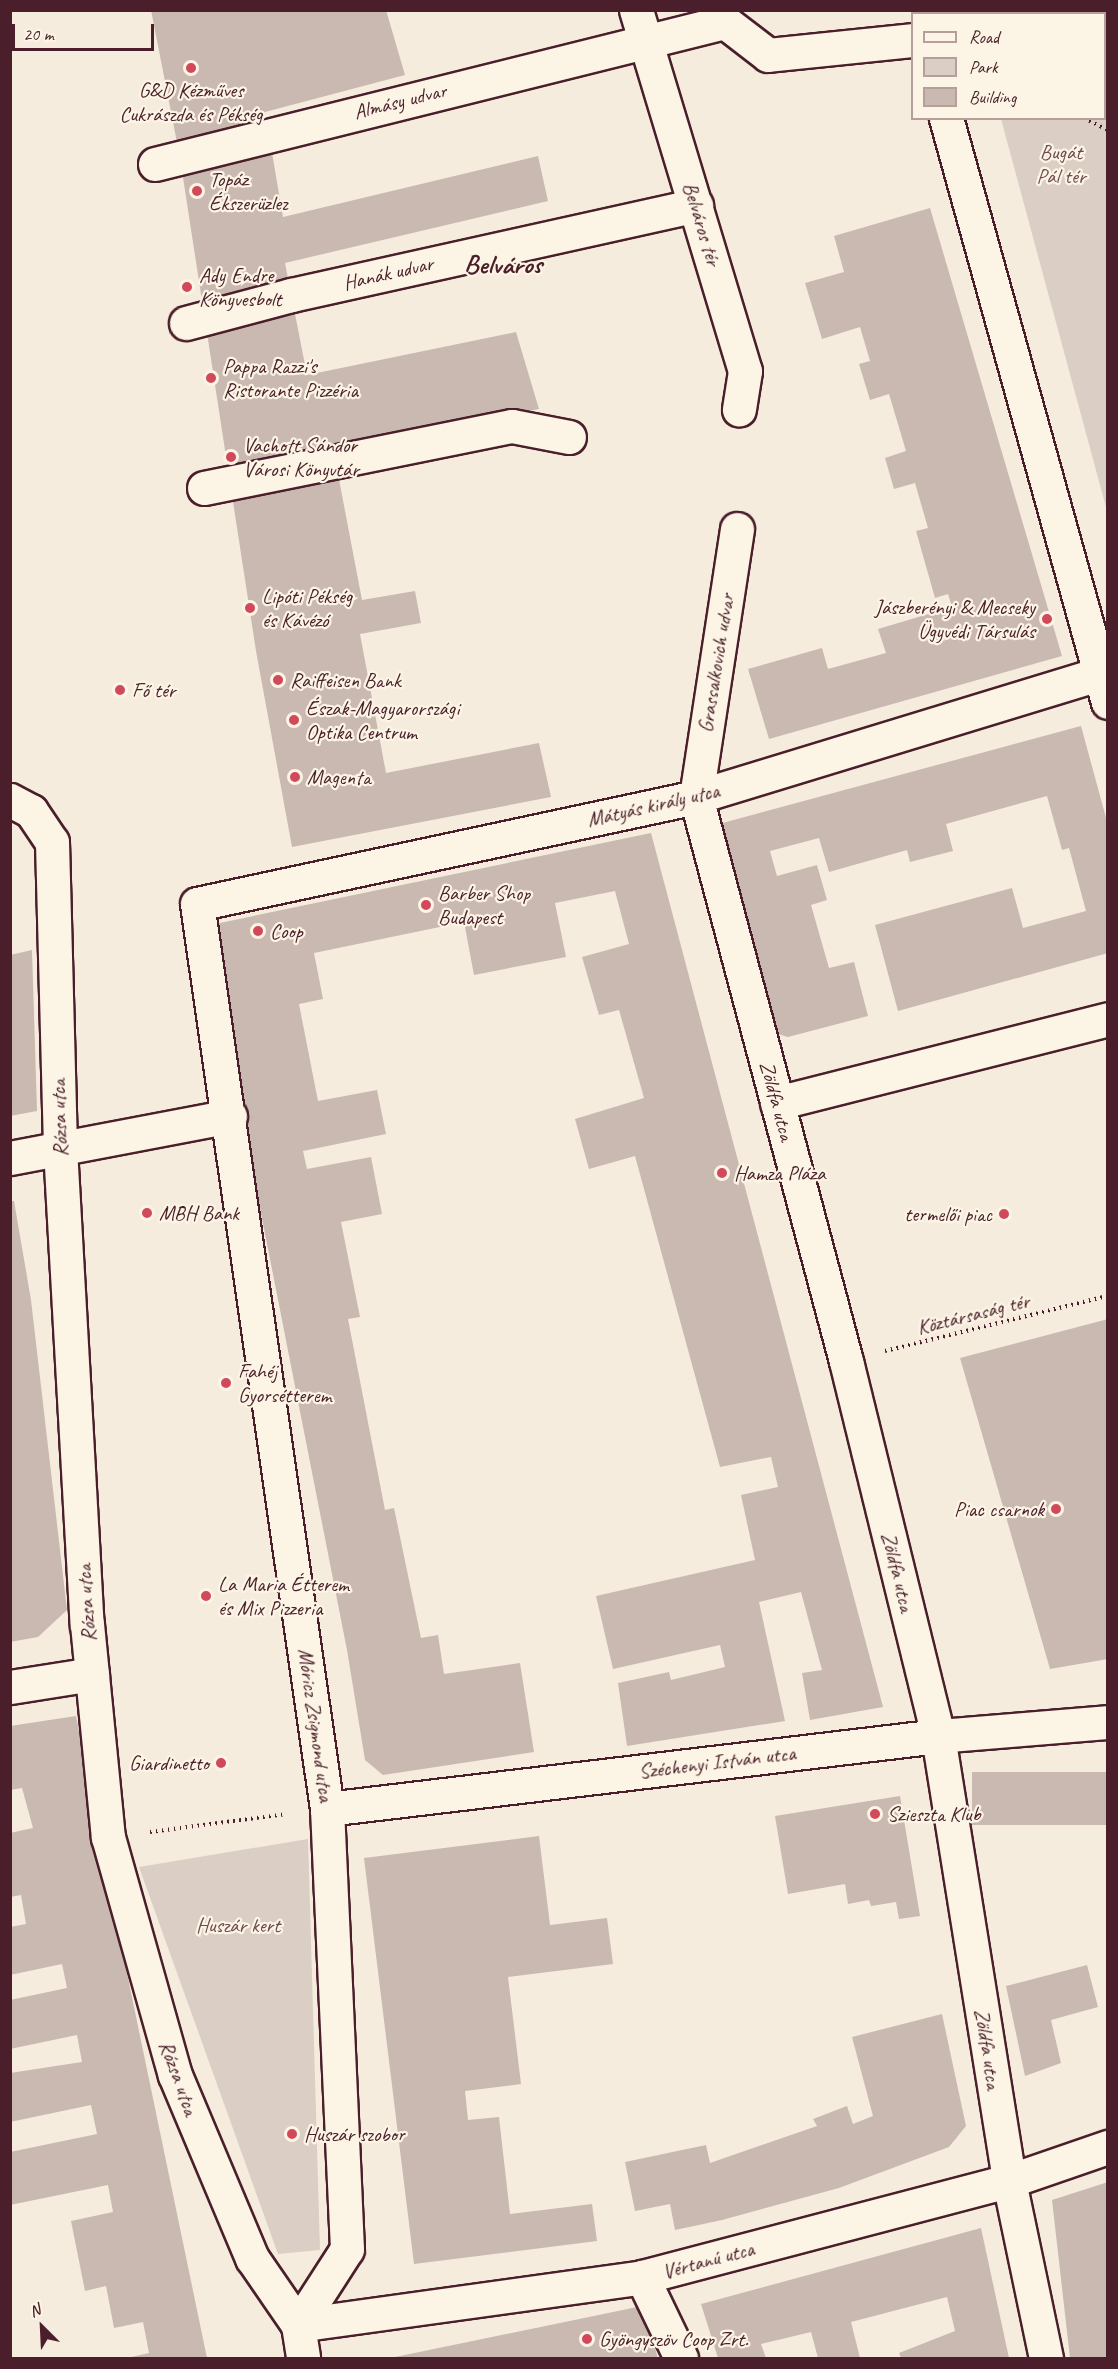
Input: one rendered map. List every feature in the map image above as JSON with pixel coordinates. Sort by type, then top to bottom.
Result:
[{"type":"street","points":[[641,25],[725,22],[768,55],[911,40]]},
{"type":"street","name":"Almásy udvar","points":[[155,164],[641,25]]},
{"type":"street","name":"Belváros tér","points":[[641,25],[745,371],[740,410]]},
{"type":"street","points":[[947,120],[1105,682]]},
{"type":"street","name":"Hanák udvar","points":[[186,323],[291,295],[696,205]]},
{"type":"street","points":[[204,488],[512,426],[569,437]]},
{"type":"street","name":"Grassalkovich udvar","points":[[696,797],[737,529]]},
{"type":"street","name":"Mátyás király utca","points":[[230,1116],[197,904],[696,797],[1105,682]]},
{"type":"street","name":"Zöldfa utca","points":[[696,797],[846,1360],[938,1736],[1009,2181],[1046,2358]]},
{"type":"street","name":"Rózsa utca","points":[[10,800],[31,811],[52,842],[60,1148],[92,1674],[108,1837],[175,2075],[252,2258],[298,2325]]},
{"type":"street","points":[[777,1103],[1107,1019]]},
{"type":"street","points":[[10,1158],[230,1116]]},
{"type":"street","name":"Móricz Zsigmond utca","points":[[230,1116],[327,1809],[347,2249],[298,2325]]},
{"type":"street","points":[[10,1687],[92,1674]]},
{"type":"street","name":"Széchenyi István utca","points":[[327,1809],[938,1736],[1107,1722]]},
{"type":"street","name":"Vértanú utca","points":[[298,2325],[642,2277],[1009,2181],[1107,2147]]},
{"type":"street","points":[[642,2277],[681,2358]]},
{"type":"street","points":[[298,2325],[303,2358]]},
{"type":"path","points":[[1088,120],[1107,130]]},
{"type":"path","name":"Köztársaság tér","points":[[846,1360],[1107,1296]]},
{"type":"path","points":[[108,1837],[327,1809]]},
{"type":"green space","name":"Bugát Pál tér","points":[[1080,10],[1107,11],[1107,511],[1001,120],[1106,120],[1106,12],[1073,12]]},
{"type":"green space","name":"Huszár kert","points":[[308,1839],[320,2250],[278,2254],[139,1867]]},
{"type":"building","points":[[151,10],[386,10],[405,75],[265,112],[283,217],[538,156],[548,201],[285,263],[307,375],[516,332],[539,409],[333,448],[362,600],[415,591],[421,623],[360,634],[386,773],[539,743],[551,797],[292,847],[256,651],[180,158]]},
{"type":"building","points":[[930,208],[1062,656],[769,739],[748,669],[822,648],[828,669],[886,653],[878,629],[952,607],[948,594],[935,598],[916,531],[928,528],[915,483],[894,489],[885,458],[906,451],[889,394],[870,400],[859,364],[870,361],[860,327],[822,339],[805,283],[844,272],[834,236]]},
{"type":"building","points":[[1081,726],[1108,825],[1108,953],[898,1011],[875,925],[1012,888],[1023,928],[1086,911],[1069,848],[1062,850],[1047,796],[946,824],[953,851],[910,862],[907,850],[829,872],[819,838],[770,851],[777,876],[817,865],[827,900],[811,905],[829,968],[854,962],[868,1016],[788,1037],[771,1032],[715,825]]},
{"type":"building","points":[[651,833],[883,1707],[810,1720],[802,1673],[822,1670],[801,1592],[759,1602],[785,1721],[627,1746],[618,1683],[669,1672],[671,1680],[725,1667],[720,1645],[613,1669],[596,1596],[755,1560],[741,1495],[778,1487],[771,1457],[720,1467],[635,1156],[589,1169],[575,1119],[644,1098],[619,1010],[599,1015],[582,957],[629,944],[615,891],[555,903],[566,957],[474,975],[464,922],[314,953],[323,999],[299,1004],[318,1101],[377,1090],[386,1134],[303,1151],[307,1169],[371,1157],[382,1214],[341,1222],[360,1317],[348,1319],[385,1510],[394,1508],[421,1638],[438,1635],[444,1674],[520,1663],[534,1752],[383,1775],[365,1760],[347,1650],[242,1117],[215,924]]},
{"type":"building","points":[[32,950],[37,1111],[10,1116],[10,955]]},
{"type":"building","points":[[10,1201],[14,1201],[31,1300],[67,1610],[38,1637],[10,1642]]},
{"type":"building","name":"Piac csarnok","points":[[1108,1319],[1108,1659],[1050,1669],[960,1358]]},
{"type":"building","points":[[76,1716],[207,2358],[127,2358],[149,2353],[143,2322],[114,2328],[106,2286],[85,2291],[71,2221],[113,2212],[108,2185],[10,2205],[10,2152],[97,2134],[91,2105],[10,2122],[10,2073],[82,2062],[77,2035],[10,2049],[10,2000],[67,1988],[62,1964],[10,1975],[10,1927],[26,1924],[21,1895],[10,1897],[10,1833],[33,1828],[22,1788],[10,1790],[10,1726]]},
{"type":"building","points":[[972,1772],[1108,1772],[1108,1825],[972,1825]]},
{"type":"building","points":[[900,1796],[920,1916],[899,1919],[896,1902],[871,1906],[869,1900],[848,1904],[845,1884],[788,1894],[775,1816]]},
{"type":"building","points":[[539,1836],[550,1925],[607,1918],[613,1964],[508,1977],[521,2084],[465,2091],[468,2120],[499,2117],[510,2214],[592,2204],[597,2241],[414,2264],[364,1858]]},
{"type":"building","points":[[1087,1965],[1098,2007],[1051,2020],[1061,2063],[1025,2076],[1006,1986]]},
{"type":"building","points":[[942,2014],[966,2126],[949,2147],[839,2188],[722,2220],[675,2230],[670,2204],[635,2211],[625,2162],[706,2145],[710,2163],[817,2126],[813,2119],[847,2106],[853,2124],[873,2116],[852,2037]]},
{"type":"building","points":[[1108,2182],[1108,2358],[1070,2358],[1052,2200]]},
{"type":"building","points":[[981,2228],[1009,2358],[901,2358],[899,2353],[955,2331],[947,2297],[851,2322],[860,2358],[818,2358],[811,2332],[761,2344],[766,2358],[718,2358],[701,2304]]},
{"type":"building","points":[[642,2306],[658,2358],[395,2358],[395,2357]]},
{"type":"place","name":"G&D Kézműves Cukrászda és Pékség","points":[[191,68]]},
{"type":"place","name":"Topáz Ékszerüzlez","points":[[197,191]]},
{"type":"place","name":"Ady Endre Könyvesbolt","points":[[187,287]]},
{"type":"place","name":"Pappa Razzi's Ristorante Pizzéria","points":[[211,378]]},
{"type":"place","name":"Vachott Sándor Városi Könyvtár","points":[[231,457]]},
{"type":"place","name":"Lipóti Pékség és Kávézó","points":[[250,608]]},
{"type":"place","name":"Jászberényi & Mecseky Ügyvédi Társulás","points":[[1047,619]]},
{"type":"place","name":"Raiffeisen Bank","points":[[278,680]]},
{"type":"place","name":"Fő tér","points":[[120,690]]},
{"type":"place","name":"Észak-Magyarországi Optika Centrum","points":[[294,720]]},
{"type":"place","name":"Magenta","points":[[295,777]]},
{"type":"place","name":"Barber Shop Budapest","points":[[426,905]]},
{"type":"place","name":"Coop","points":[[258,931]]},
{"type":"place","name":"Hamza Pláza","points":[[722,1173]]},
{"type":"place","name":"MBH Bank","points":[[147,1213]]},
{"type":"place","name":"termelői piac","points":[[1004,1214]]},
{"type":"place","name":"Fahéj Gyorsétterem","points":[[226,1383]]},
{"type":"place","name":"Piac csarnok","points":[[1056,1509]]},
{"type":"place","name":"La Maria Étterem és Mix Pizzeria","points":[[206,1596]]},
{"type":"place","name":"Giardinetto","points":[[221,1763]]},
{"type":"place","name":"Szieszta Klub","points":[[875,1814]]},
{"type":"place","name":"Huszár szobor","points":[[292,2134]]},
{"type":"place","name":"Gyöngyszöv Coop Zrt.","points":[[587,2339]]},
{"type":"district","name":"Belváros","points":[[503,265]]}]
